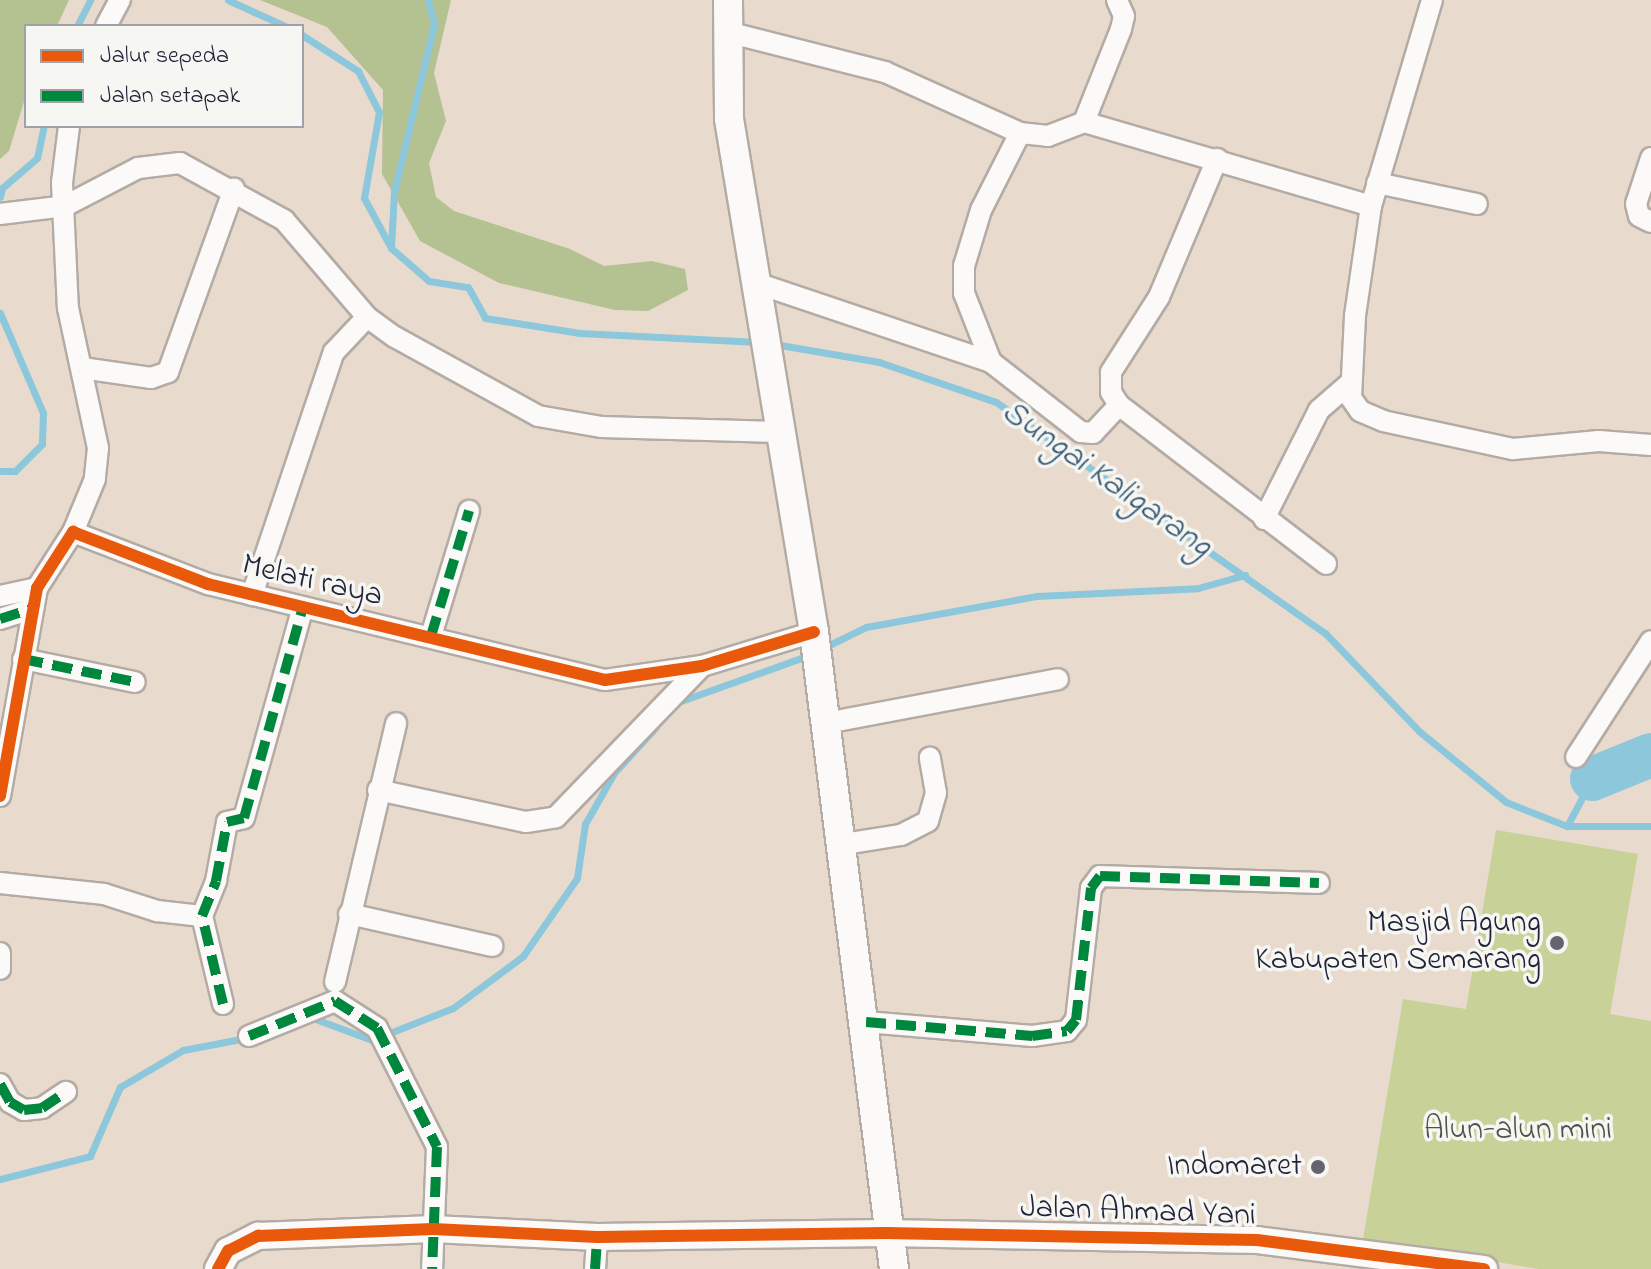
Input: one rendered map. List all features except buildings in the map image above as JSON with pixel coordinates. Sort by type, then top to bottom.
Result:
[{"type":"main road","points":[[728,0],[729,119],[759,290],[777,432],[816,646],[866,1022],[886,1233],[894,1269]]},
{"type":"street","points":[[107,24],[120,0]]},
{"type":"street","points":[[1084,122],[1121,29],[1124,16],[1117,0]]},
{"type":"street","points":[[1432,0],[1371,206],[1349,384],[1356,406],[1367,415],[1513,449],[1599,441],[1651,445]]},
{"type":"street","points":[[727,32],[885,72],[1020,133],[1048,136],[1084,122],[1371,206]]},
{"type":"street","points":[[0,796],[35,598],[73,532],[98,463],[68,308],[63,156],[69,128]]},
{"type":"street","points":[[991,362],[964,293],[964,266],[981,210],[1020,133]]},
{"type":"street","points":[[1651,158],[1636,204],[1639,216],[1651,222]]},
{"type":"street","points":[[1217,159],[1159,297],[1111,372],[1111,392],[1119,405],[1326,564]]},
{"type":"street","points":[[9,214],[65,206],[111,178],[162,164],[180,163],[234,189],[302,236],[367,317],[554,421],[777,432]]},
{"type":"street","points":[[1377,183],[1477,204]]},
{"type":"street","points":[[82,368],[151,378],[168,372],[234,189]]},
{"type":"street","points":[[759,290],[991,362],[1081,432],[1093,433],[1119,405]]},
{"type":"street","points":[[252,595],[334,352],[367,317]]},
{"type":"street","points":[[1264,519],[1319,410],[1349,384]]},
{"type":"street","points":[[431,636],[469,511]]},
{"type":"street","name":"Melati raya","points":[[73,532],[166,569],[252,595],[605,680],[816,646]]},
{"type":"street","points":[[0,596],[35,598]]},
{"type":"street","points":[[0,619],[35,598]]},
{"type":"street","points":[[223,1004],[202,916],[216,881],[227,822],[244,818],[303,607]]},
{"type":"street","points":[[1576,757],[1651,641]]},
{"type":"street","points":[[23,659],[135,682]]},
{"type":"street","points":[[378,790],[526,822],[556,817],[702,666]]},
{"type":"street","points":[[826,723],[1058,679]]},
{"type":"street","points":[[335,982],[396,723]]},
{"type":"street","points":[[844,844],[901,835],[928,821],[936,793],[930,758]]},
{"type":"street","points":[[866,1022],[1032,1036],[1067,1031],[1076,1020],[1091,888],[1100,876],[1319,883]]},
{"type":"street","points":[[0,883],[104,894],[157,911],[202,916]]},
{"type":"street","points":[[349,914],[492,946]]},
{"type":"street","points":[[0,953],[0,969]]},
{"type":"street","points":[[249,1036],[335,1001],[380,1036],[437,1147],[432,1269]]},
{"type":"street","points":[[0,1084],[10,1102],[24,1110],[42,1108],[66,1092]]},
{"type":"street","name":"Jalan Ahmad Yani","points":[[218,1269],[228,1251],[258,1236],[433,1229],[597,1237],[886,1233],[1257,1240],[1484,1269]]},
{"type":"street","points":[[595,1269],[597,1237]]},
{"type":"green space","points":[[0,0],[69,0],[58,24],[24,24],[24,102],[9,151],[0,159]]},
{"type":"green space","points":[[260,0],[451,0],[434,73],[446,121],[429,163],[436,197],[454,211],[570,249],[604,266],[652,261],[685,269],[688,290],[648,311],[615,310],[499,283],[420,241],[382,174],[383,90],[327,27]]},
{"type":"green space","name":"Alun-alun mini","points":[[1496,830],[1638,854],[1610,1014],[1651,1021],[1651,1269],[1538,1269],[1363,1239],[1403,999],[1466,1009]]},
{"type":"waterway","points":[[78,24],[90,0]]},
{"type":"waterway","points":[[228,0],[281,24]]},
{"type":"waterway","name":"Sungai Kaligarang","points":[[428,0],[434,24],[394,192],[391,248],[429,281],[468,287],[485,318],[580,333],[758,342]]},
{"type":"waterway","points":[[304,36],[358,71],[379,112],[364,198],[390,246]]},
{"type":"waterway","points":[[0,197],[2,188],[37,158],[44,128]]},
{"type":"waterway","points":[[0,313],[43,413],[42,444],[15,471],[0,471]]},
{"type":"waterway","name":"Sungai Kaligarang","points":[[774,344],[879,362],[996,402],[1325,633],[1420,732],[1506,802],[1567,826],[1592,779]]},
{"type":"waterway","points":[[823,648],[866,627],[1037,596],[1198,588],[1245,575]]},
{"type":"waterway","points":[[681,701],[812,654]]},
{"type":"waterway","points":[[310,1017],[372,1040],[453,1008],[523,956],[577,878],[585,824],[614,773],[656,727]]},
{"type":"waterway","name":"Sungai Kaligarang","points":[[1592,779],[1651,755]]},
{"type":"waterway","points":[[1567,826],[1651,826]]},
{"type":"waterway","points":[[0,1179],[90,1156],[120,1087],[183,1050],[246,1038]]},
{"type":"marked path","points":[[431,636],[469,511]]},
{"type":"marked path","points":[[223,1004],[202,916],[216,881],[227,822],[244,818],[303,607]]},
{"type":"marked path","points":[[0,619],[33,608]]},
{"type":"marked path","points":[[23,659],[135,682]]},
{"type":"marked path","points":[[866,1022],[1032,1036],[1067,1031],[1076,1020],[1091,888],[1100,876],[1319,883]]},
{"type":"marked path","points":[[249,1036],[335,1001],[377,1028],[437,1147],[432,1269]]},
{"type":"marked path","points":[[0,1084],[10,1102],[24,1110],[42,1108],[66,1092]]},
{"type":"marked path","points":[[595,1269],[597,1237]]},
{"type":"cycle path","points":[[0,796],[37,588],[73,532],[208,584],[605,680],[702,666],[814,632]]},
{"type":"cycle path","points":[[218,1269],[228,1251],[258,1236],[433,1229],[597,1237],[886,1233],[1257,1240],[1484,1269]]},
{"type":"place","name":"Masjid Agung Kabupaten Semarang","points":[[1557,943]]},
{"type":"place","name":"Indomaret","points":[[1318,1167]]}]
